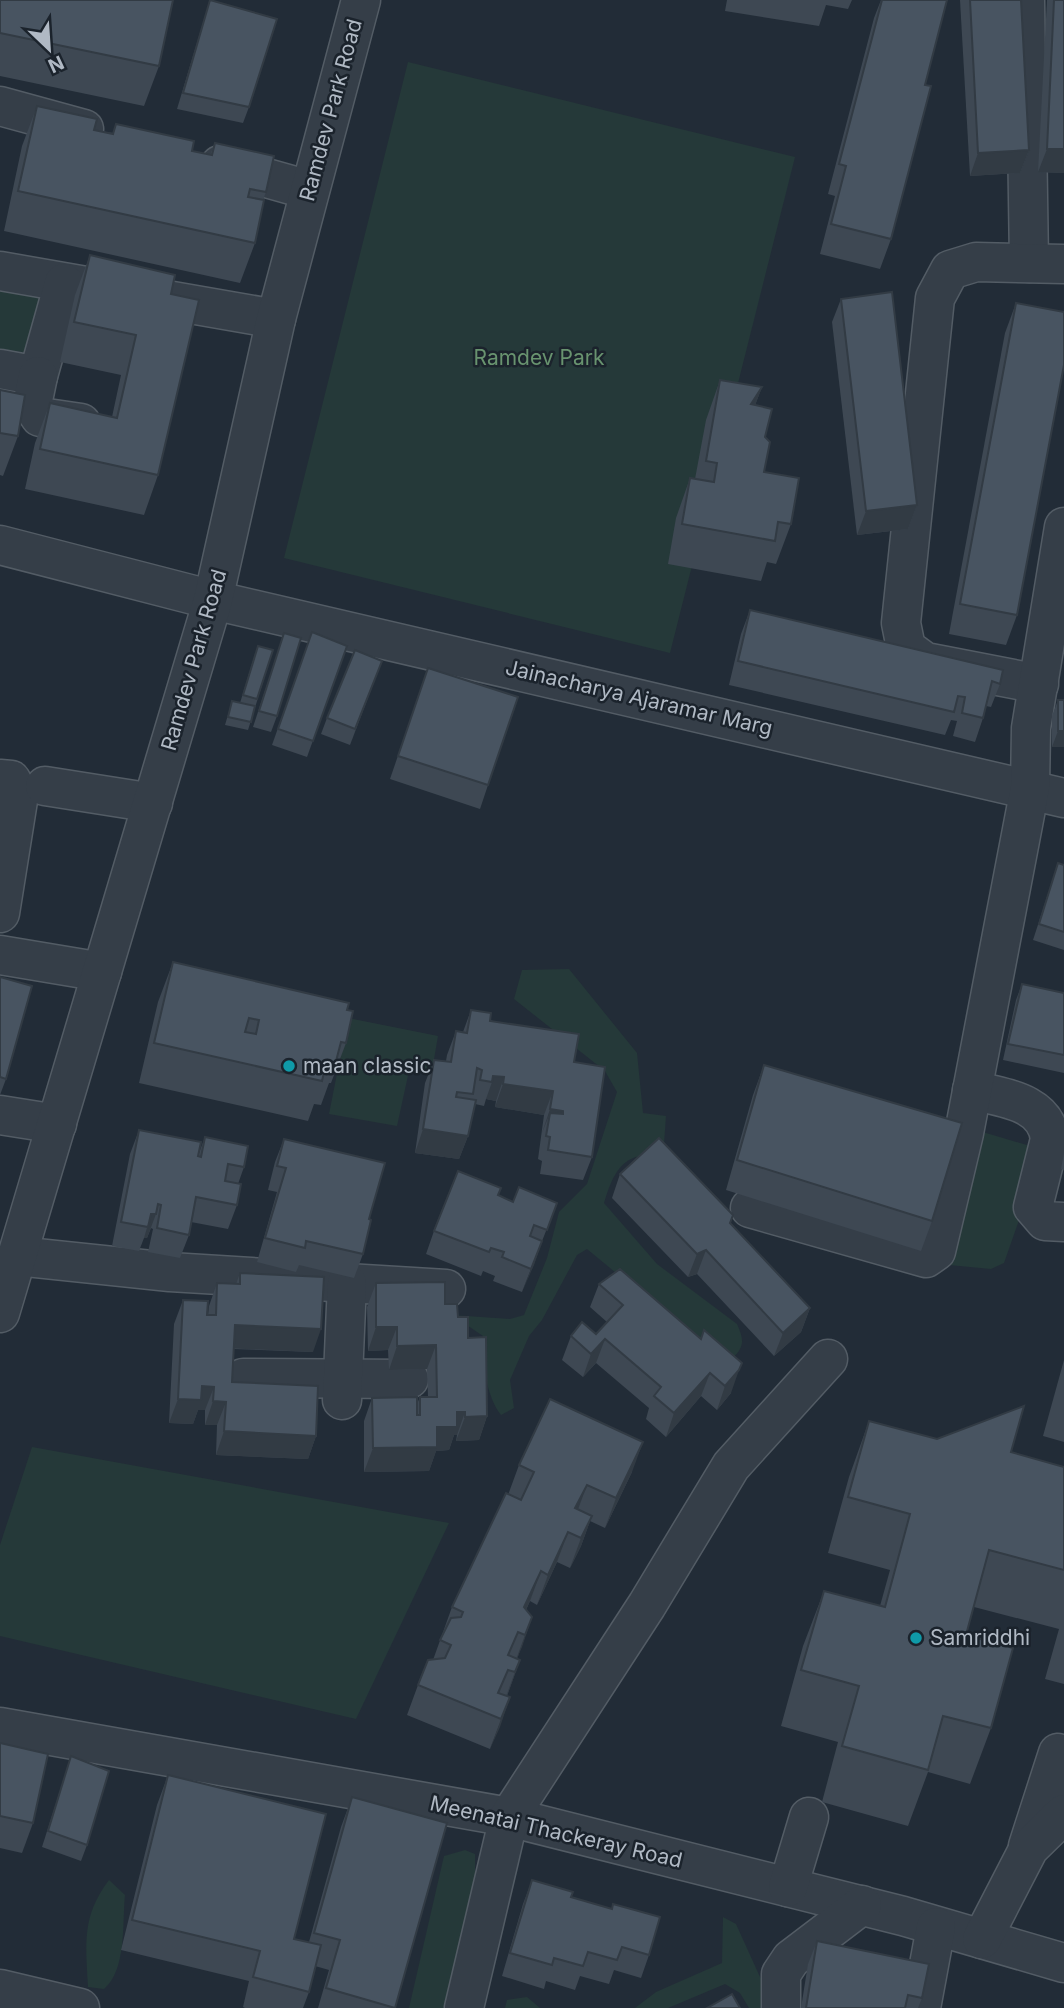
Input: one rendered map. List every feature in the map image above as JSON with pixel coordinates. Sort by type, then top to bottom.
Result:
[{"type":"street","name":"Ramdev Park Road","points":[[0,1313],[213,600],[276,319],[361,0]]},
{"type":"street","points":[[1025,0],[1046,263],[976,262],[950,270],[935,298],[901,623],[906,648],[925,662],[1039,684]]},
{"type":"street","points":[[0,106],[116,138]]},
{"type":"street","points":[[181,155],[309,190]]},
{"type":"street","points":[[0,271],[276,319]]},
{"type":"street","points":[[64,283],[38,376],[33,405],[40,417],[81,423]]},
{"type":"street","points":[[0,369],[38,376]]},
{"type":"street","points":[[750,1208],[926,1258],[936,1251],[972,1090],[1054,797],[1031,728],[1064,527]]},
{"type":"street","name":"Jainacharya Ajaramar Marg","points":[[0,545],[213,600],[1054,797]]},
{"type":"street","points":[[0,779],[10,780],[19,794],[0,913]]},
{"type":"street","points":[[45,786],[153,803]]},
{"type":"street","points":[[0,955],[102,972]]},
{"type":"street","points":[[972,1090],[1029,1106],[1049,1128],[1050,1139],[1033,1207],[1045,1221],[1064,1222]]},
{"type":"street","points":[[0,1115],[57,1124]]},
{"type":"street","points":[[924,1125],[964,1133]]},
{"type":"street","points":[[17,1256],[170,1272],[446,1289]]},
{"type":"street","points":[[342,1389],[347,1283]]},
{"type":"street","points":[[464,2008],[509,1817],[647,1605],[732,1466],[828,1359]]},
{"type":"street","points":[[243,1378],[342,1389],[409,1379]]},
{"type":"street","name":"Meenatai Thackeray Road","points":[[0,1727],[509,1817],[862,1905],[1064,1963]]},
{"type":"street","points":[[1024,1858],[1058,1753]]},
{"type":"street","points":[[982,1939],[1029,1848],[1064,1814]]},
{"type":"street","points":[[788,1887],[809,1817]]},
{"type":"street","points":[[781,2008],[780,1974],[790,1959],[862,1905]]},
{"type":"street","points":[[921,2008],[936,1927]]},
{"type":"street","points":[[0,1989],[80,2008]]},
{"type":"green space","name":"Ramdev Park","points":[[408,62],[795,157],[670,653],[284,558]]},
{"type":"green space","points":[[0,282],[57,294],[37,354],[0,349]]},
{"type":"green space","points":[[569,969],[637,1053],[643,1113],[666,1116],[664,1144],[655,1151],[625,1163],[616,1174],[604,1203],[657,1264],[737,1324],[742,1343],[732,1359],[690,1334],[587,1249],[577,1255],[542,1320],[529,1336],[510,1380],[514,1408],[501,1415],[488,1388],[483,1336],[452,1315],[510,1319],[524,1315],[547,1258],[559,1212],[587,1184],[617,1092],[605,1071],[514,999],[522,970]]},
{"type":"green space","points":[[348,1018],[438,1036],[432,1071],[409,1071],[397,1126],[329,1114]]},
{"type":"green space","points":[[976,1130],[1030,1146],[1024,1206],[1004,1263],[991,1269],[949,1265],[941,1233]]},
{"type":"green space","points":[[32,1447],[449,1523],[356,1719],[0,1636],[0,1545]]},
{"type":"green space","points":[[465,1850],[475,1854],[475,1881],[446,2008],[409,2008],[444,1856]]},
{"type":"green space","points":[[109,1880],[125,1895],[120,1958],[117,1970],[104,1989],[88,1987],[86,1944],[94,1906]]},
{"type":"green space","points":[[723,1917],[736,1924],[760,1977],[781,2000],[783,2008],[749,2008],[740,1993],[725,1984],[668,2008],[635,2008],[656,1992],[722,1963]]},
{"type":"green space","points":[[527,1997],[540,2008],[505,2008],[507,2000]]},
{"type":"building","points":[[0,0],[173,0],[159,66],[0,33]]},
{"type":"building","points":[[210,0],[277,19],[249,107],[183,93]]},
{"type":"building","points":[[882,0],[947,0],[925,85],[931,86],[891,239],[831,224],[846,166],[839,164]]},
{"type":"building","points":[[970,0],[1021,0],[1029,150],[978,153]]},
{"type":"building","points":[[1054,0],[1064,0],[1064,149],[1047,149]]},
{"type":"building","points":[[37,106],[97,119],[94,130],[113,134],[116,124],[194,141],[192,151],[212,155],[215,143],[274,156],[266,192],[250,189],[248,197],[264,200],[255,243],[18,191]]},
{"type":"building","points":[[90,255],[175,275],[171,294],[199,300],[158,475],[40,449],[50,403],[117,418],[136,335],[74,322]]},
{"type":"building","points":[[892,292],[917,505],[866,511],[841,299]]},
{"type":"building","points":[[1016,303],[1064,312],[1064,365],[1017,615],[960,604]]},
{"type":"building","points":[[720,380],[762,387],[751,404],[772,409],[765,437],[770,442],[764,472],[799,478],[791,524],[778,522],[775,541],[682,524],[690,478],[714,482],[717,463],[706,461]]},
{"type":"building","points":[[0,390],[25,395],[18,436],[0,433]]},
{"type":"building","points":[[750,610],[1003,670],[1000,684],[992,681],[983,718],[962,713],[965,697],[958,696],[954,712],[738,661]]},
{"type":"building","points":[[312,632],[347,646],[313,741],[278,729]]},
{"type":"building","points":[[284,633],[301,638],[277,716],[259,711]]},
{"type":"building","points":[[258,646],[273,650],[257,699],[243,695]]},
{"type":"building","points":[[355,650],[382,661],[355,729],[327,718]]},
{"type":"building","points":[[428,668],[518,697],[488,785],[398,756]]},
{"type":"building","points":[[1058,700],[1064,700],[1064,731],[1058,731]]},
{"type":"building","points":[[232,701],[255,706],[251,722],[228,717]]},
{"type":"building","points":[[1058,863],[1064,865],[1064,932],[1039,924]]},
{"type":"building","points":[[173,962],[349,1003],[347,1010],[353,1011],[346,1043],[341,1042],[335,1065],[326,1064],[322,1081],[154,1043]],"holes":[[[249,1018],[259,1020],[256,1034],[245,1032]]]},
{"type":"building","points":[[0,977],[32,986],[6,1079],[0,1077]]},
{"type":"building","points":[[1022,984],[1064,993],[1064,1055],[1008,1044]]},
{"type":"building","points":[[471,1010],[491,1013],[490,1021],[579,1034],[574,1062],[605,1067],[592,1157],[548,1150],[550,1137],[546,1136],[550,1113],[563,1114],[563,1111],[550,1109],[553,1091],[503,1084],[504,1077],[493,1076],[492,1082],[480,1080],[482,1070],[477,1068],[473,1094],[457,1092],[456,1097],[476,1100],[468,1136],[423,1129],[434,1060],[451,1062],[456,1031],[467,1033]]},
{"type":"building","points":[[764,1065],[962,1123],[932,1221],[737,1160]]},
{"type":"building","points":[[139,1130],[201,1142],[198,1156],[201,1157],[205,1137],[248,1146],[244,1167],[228,1164],[225,1181],[241,1184],[237,1205],[196,1197],[189,1235],[157,1228],[161,1205],[158,1204],[156,1214],[151,1214],[148,1227],[121,1222]]},
{"type":"building","points":[[659,1138],[733,1215],[730,1223],[810,1308],[783,1333],[706,1250],[697,1254],[620,1174]]},
{"type":"building","points":[[284,1139],[385,1163],[369,1219],[371,1220],[363,1254],[306,1241],[305,1248],[265,1238],[286,1168],[277,1166]]},
{"type":"building","points":[[458,1171],[501,1188],[498,1195],[513,1202],[519,1187],[557,1203],[547,1230],[534,1225],[530,1236],[542,1241],[531,1269],[502,1257],[504,1252],[491,1248],[489,1252],[434,1231]]},
{"type":"building","points":[[620,1269],[701,1339],[704,1330],[742,1363],[725,1386],[710,1373],[674,1413],[654,1396],[661,1387],[605,1339],[591,1354],[571,1336],[582,1322],[596,1334],[623,1305],[599,1284]]},
{"type":"building","points":[[240,1273],[324,1277],[321,1329],[235,1325],[232,1382],[318,1386],[316,1436],[224,1431],[226,1402],[213,1401],[214,1387],[202,1386],[201,1400],[178,1399],[183,1300],[208,1301],[207,1315],[216,1315],[217,1283],[240,1284]]},
{"type":"building","points":[[445,1282],[445,1304],[457,1304],[458,1317],[468,1317],[468,1338],[486,1337],[487,1416],[465,1417],[465,1412],[457,1412],[457,1427],[437,1427],[437,1447],[373,1448],[372,1398],[417,1397],[417,1415],[420,1415],[420,1397],[437,1397],[436,1345],[397,1346],[397,1327],[376,1327],[376,1283]]},
{"type":"building","points":[[550,1399],[643,1442],[616,1498],[587,1485],[575,1508],[592,1516],[581,1538],[568,1532],[548,1575],[541,1571],[524,1607],[532,1617],[525,1635],[518,1632],[508,1655],[520,1660],[515,1672],[508,1670],[498,1693],[510,1697],[501,1719],[418,1685],[428,1660],[445,1658],[451,1645],[440,1640],[451,1618],[461,1617],[463,1612],[452,1607],[506,1493],[521,1500],[534,1472],[519,1465]]},
{"type":"building","points":[[1024,1406],[1011,1452],[1064,1467],[1064,1570],[989,1550],[966,1635],[1013,1648],[991,1728],[943,1716],[928,1770],[842,1746],[859,1686],[801,1670],[824,1591],[885,1607],[910,1514],[848,1497],[869,1421],[937,1439]]},
{"type":"building","points":[[0,1743],[48,1754],[33,1823],[0,1816]]},
{"type":"building","points":[[71,1756],[109,1771],[87,1845],[48,1831]]},
{"type":"building","points":[[168,1775],[326,1814],[294,1939],[321,1945],[309,1992],[253,1977],[260,1951],[132,1920]]},
{"type":"building","points":[[352,1797],[447,1823],[395,2008],[326,1988],[340,1940],[314,1933]]},
{"type":"building","points":[[532,1880],[573,1892],[571,1897],[612,1909],[613,1904],[660,1917],[649,1955],[622,1947],[617,1960],[588,1952],[583,1966],[554,1958],[552,1965],[510,1953]]},
{"type":"building","points":[[817,1941],[929,1964],[922,1998],[908,1995],[905,2008],[806,2008]]},
{"type":"building","points":[[732,1994],[740,2008],[707,2008]]},
{"type":"place","name":"maan classic","points":[[289,1066]]},
{"type":"place","name":"Samriddhi","points":[[916,1638]]}]
